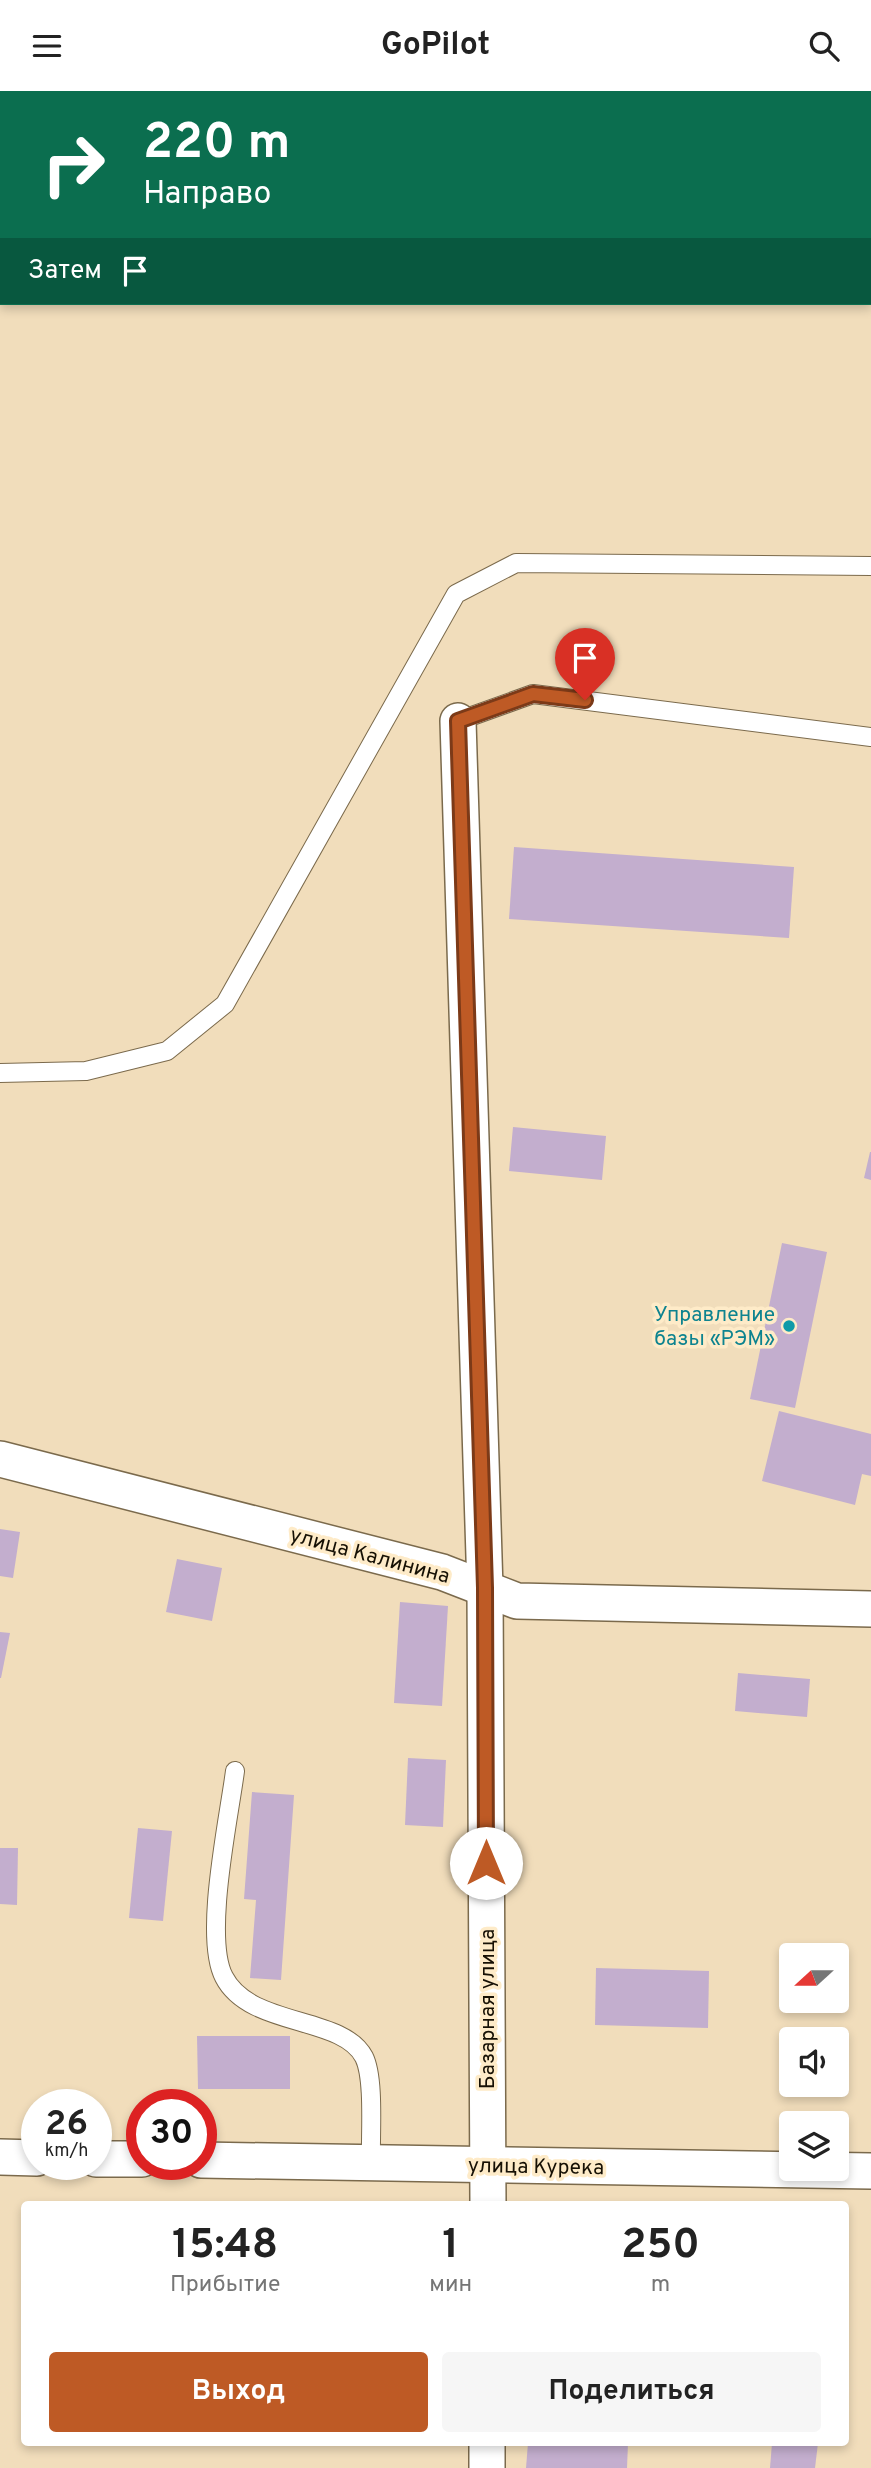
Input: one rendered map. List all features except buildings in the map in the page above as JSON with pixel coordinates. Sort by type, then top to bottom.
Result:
[{"type":"street","name":"Базарная улица","points":[[458,721],[485,1588],[488,2201]]},
{"type":"street","name":"улица Калинина","points":[[0,1459],[442,1572],[517,1601],[871,1609]]},
{"type":"street","points":[[0,2157],[21,2158]]},
{"type":"street","name":"улица Курека","points":[[217,2160],[871,2171]]},
{"type":"street","points":[[487,2446],[487,2468]]},
{"type":"lane","points":[[0,1073],[86,1071],[167,1051],[225,1004],[456,594],[516,563],[871,566]]},
{"type":"lane","points":[[458,721],[533,694],[871,737]]},
{"type":"lane","points":[[235,1771],[216,1915],[217,1956],[223,1976],[247,2002],[342,2036],[363,2056],[370,2089],[370,2163]]},
{"type":"place","name":"Управление базы «РЭМ»","points":[[789,1326]]},
{"type":"route","points":[[486,1863],[485,1588],[458,721],[533,694],[585,700]]}]
